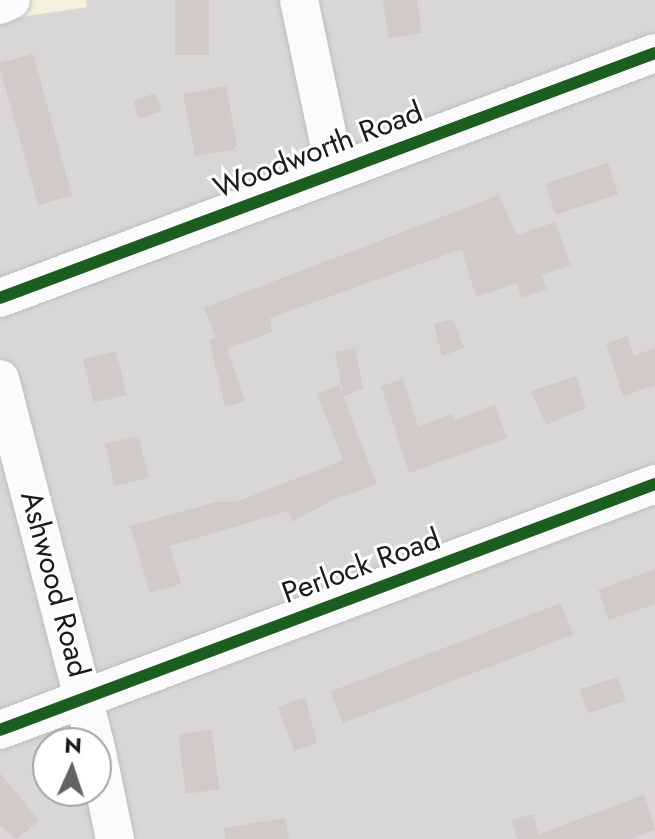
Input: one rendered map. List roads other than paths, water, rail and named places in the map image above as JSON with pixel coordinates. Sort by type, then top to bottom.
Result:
[{"type":"street","points":[[0,5],[11,0]]},
{"type":"street","points":[[299,0],[335,171]]},
{"type":"street","name":"Woodworth Road","points":[[0,298],[655,53]]},
{"type":"street","name":"Ashwood Road","points":[[0,379],[92,727]]},
{"type":"street","name":"Perlock Road","points":[[0,730],[655,484]]},
{"type":"street","name":"Ashwood Road","points":[[108,807],[115,839]]}]
